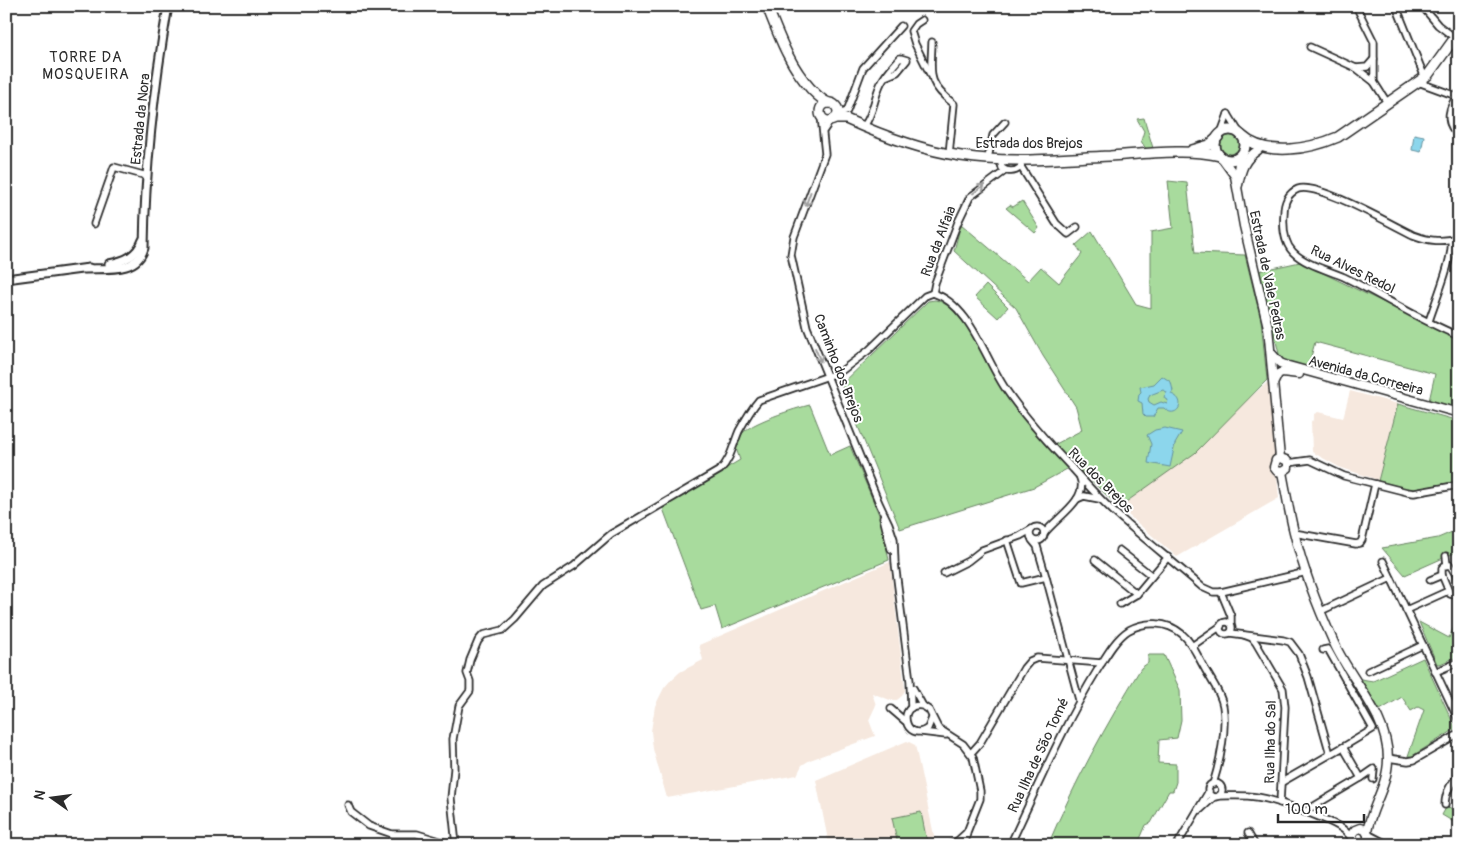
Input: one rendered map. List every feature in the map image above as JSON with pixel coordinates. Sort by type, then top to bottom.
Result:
[{"type":"main road","points":[[767,6],[788,58],[818,101],[826,117]]},
{"type":"main road","points":[[1271,148],[1248,141],[1232,130],[1220,135],[1215,147],[1221,157],[1234,160],[1242,154],[1258,150],[1271,148],[1298,149],[1325,142],[1349,130],[1424,78],[1457,35]]},
{"type":"main road","points":[[805,82],[821,99],[863,126]]},
{"type":"main road","points":[[826,117],[822,107],[836,108]]},
{"type":"main road","points":[[826,117],[838,113],[836,108]]},
{"type":"main road","points":[[826,117],[846,119],[863,126]]},
{"type":"main road","name":"Estrada dos Brejos","points":[[863,126],[912,145],[949,154],[1021,163],[1170,153],[1198,149],[1209,145],[1220,135]]},
{"type":"main road","points":[[1240,134],[1245,144],[1242,154]]},
{"type":"main road","points":[[1237,187],[1244,162],[1258,150]]},
{"type":"main road","name":"Estrada dos Brejos","points":[[1170,153],[1205,154],[1221,157]]},
{"type":"main road","name":"Estrada de Vale Pedras","points":[[1237,187],[1242,154]]},
{"type":"main road","name":"Estrada de Vale Pedras","points":[[1221,157],[1231,168],[1237,187],[1244,226],[1268,327],[1280,458]]},
{"type":"main road","name":"Avenida da Correeira","points":[[1271,353],[1280,363],[1285,365],[1459,413]]},
{"type":"main road","name":"Avenida da Correeira","points":[[1274,382],[1278,374],[1291,372],[1459,417]]},
{"type":"main road","points":[[1280,458],[1288,463],[1288,468],[1282,472],[1277,471],[1274,467],[1276,460],[1280,458]]},
{"type":"main road","points":[[1282,472],[1294,533],[1321,611],[1335,644],[1378,718],[1387,744],[1386,778],[1371,816],[1362,831],[1359,843]]},
{"type":"main road","points":[[1359,843],[1368,840],[1362,831]]},
{"type":"street","name":"Estrada da Nora","points":[[6,279],[123,262],[134,255],[140,247],[144,235],[156,77],[168,6]]},
{"type":"street","points":[[1356,6],[1374,42],[1374,82]]},
{"type":"street","points":[[1396,6],[1424,78],[1437,89],[1457,97],[1448,112],[1452,129],[1459,135]]},
{"type":"street","points":[[1422,6],[1438,25],[1457,35]]},
{"type":"street","points":[[922,20],[911,31],[940,93],[954,104],[949,154]]},
{"type":"street","points":[[836,108],[847,111],[862,68],[901,26]]},
{"type":"street","points":[[931,76],[932,42]]},
{"type":"street","points":[[1310,47],[1356,68],[1374,82],[1388,104]]},
{"type":"street","points":[[1356,68],[1367,67],[1374,60]]},
{"type":"street","points":[[863,126],[870,118],[881,82],[885,76]]},
{"type":"street","points":[[1424,78],[1437,89]]},
{"type":"street","points":[[1220,135],[1228,114],[1240,134]]},
{"type":"street","points":[[824,130],[826,117]]},
{"type":"street","points":[[824,130],[826,117]]},
{"type":"street","points":[[988,158],[993,135],[1005,122]]},
{"type":"street","name":"Caminho dos Brejos","points":[[824,130],[825,154],[794,237],[792,255],[807,327],[879,503],[895,563],[910,681]]},
{"type":"street","points":[[1000,159],[1000,166],[1006,171]]},
{"type":"street","points":[[1021,163],[1056,222],[1068,234],[1077,227]]},
{"type":"street","name":"Rua da Alfaia","points":[[454,845],[451,798],[454,769],[453,739],[459,706],[470,691],[470,681],[467,673],[470,660],[478,642],[483,636],[502,630],[515,619],[543,586],[580,562],[611,534],[720,470],[727,463],[739,432],[759,400],[840,372],[869,350],[925,296],[933,293],[948,246],[970,196],[1006,171],[1012,172],[1021,163]]},
{"type":"street","points":[[94,224],[114,167],[147,176]]},
{"type":"street","name":"Rua Alves Redol","points":[[1459,237],[1451,240],[1434,240],[1413,235],[1340,199],[1311,189],[1300,188],[1290,194],[1284,205],[1283,228],[1286,241],[1293,252],[1306,261],[1344,277],[1459,336]]},
{"type":"street","points":[[1429,321],[1452,247],[1451,240]]},
{"type":"street","name":"Rua dos Brejos","points":[[933,293],[940,295],[962,313],[1002,384],[1020,409],[1089,488],[1122,520],[1202,587],[1214,592],[1222,592]]},
{"type":"street","points":[[1288,463],[1310,460],[1344,476],[1414,493],[1459,485]]},
{"type":"street","points":[[1078,476],[1081,482],[1081,496]]},
{"type":"street","points":[[1294,533],[1356,544],[1360,543],[1375,484]]},
{"type":"street","points":[[1032,540],[1038,542],[1050,525],[1081,496],[1084,489],[1089,488]]},
{"type":"street","points":[[1081,496],[1101,499]]},
{"type":"street","points":[[944,573],[968,561],[982,550],[1020,536],[1063,514]]},
{"type":"street","points":[[1034,528],[1041,528],[1043,536]]},
{"type":"street","name":"Rua Ilha de São Tomé","points":[[1010,845],[1079,700],[1041,559],[1030,535],[1034,528]]},
{"type":"street","name":"Rua Ilha de São Tomé","points":[[1041,559],[1043,536]]},
{"type":"street","points":[[1006,540],[1021,584],[1046,577]]},
{"type":"street","points":[[1119,550],[1152,576]]},
{"type":"street","points":[[1446,556],[1447,565]]},
{"type":"street","points":[[1120,604],[1136,594],[1168,557]]},
{"type":"street","points":[[1094,560],[1136,594]]},
{"type":"street","points":[[1383,561],[1459,721]]},
{"type":"street","points":[[1447,565],[1442,568],[1442,575],[1448,591],[1450,594],[1459,596]]},
{"type":"street","points":[[1447,565],[1453,567],[1459,580]]},
{"type":"street","points":[[1229,630],[1231,616],[1222,592],[1307,572]]},
{"type":"street","points":[[1430,580],[1442,575]]},
{"type":"street","points":[[1321,611],[1391,578]]},
{"type":"street","points":[[1406,610],[1448,591]]},
{"type":"street","points":[[1192,646],[1231,616]]},
{"type":"street","points":[[1222,624],[1227,622],[1229,630]]},
{"type":"street","points":[[1079,700],[1114,645],[1128,631],[1146,624],[1160,623],[1183,634],[1219,693],[1223,705],[1218,785],[1222,793],[1216,796],[1194,818]]},
{"type":"street","points":[[1222,624],[1221,631],[1229,630]]},
{"type":"street","points":[[1210,634],[1229,630]]},
{"type":"street","name":"Rua Ilha do Sal","points":[[1229,630],[1252,638],[1283,689],[1280,803]]},
{"type":"street","points":[[1244,635],[1290,642],[1299,654],[1308,677],[1330,754]]},
{"type":"street","points":[[1257,645],[1261,637]]},
{"type":"street","points":[[1368,671],[1423,645]]},
{"type":"street","points":[[1282,782],[1373,729],[1328,649],[1323,650]]},
{"type":"street","points":[[971,753],[980,743],[1030,661],[1037,658],[1102,663]]},
{"type":"street","points":[[1435,672],[1459,662]]},
{"type":"street","points":[[910,681],[915,695],[923,706],[929,710],[938,728],[963,744],[971,753],[980,791],[978,806],[967,832],[965,845]]},
{"type":"street","points":[[905,721],[909,709],[910,681]]},
{"type":"street","points":[[923,706],[915,706],[909,709],[891,709],[905,721],[910,729],[948,736]]},
{"type":"street","points":[[921,732],[930,725],[932,717]]},
{"type":"street","points":[[1388,758],[1414,760],[1459,734]]},
{"type":"street","points":[[1343,747],[1361,778]]},
{"type":"street","points":[[1304,812],[1374,769],[1373,780]]},
{"type":"street","points":[[1445,805],[1445,796],[1459,774]]},
{"type":"street","points":[[1177,845],[1210,787],[1218,785],[1238,795]]},
{"type":"street","points":[[1209,791],[1216,796],[1260,797],[1280,803],[1344,830],[1359,843]]},
{"type":"street","points":[[348,805],[351,812],[369,826],[392,834],[417,834],[454,845]]},
{"type":"street","points":[[1344,830],[1362,831],[1387,845]]},
{"type":"street","points":[[955,844],[967,832]]},
{"type":"street","points":[[1248,833],[1256,845]]},
{"type":"shaded area","points":[[1268,382],[1279,498],[1177,557],[1120,508]]},
{"type":"shaded area","points":[[1350,391],[1398,404],[1378,480],[1339,467],[1312,452],[1311,421],[1314,420],[1314,414],[1318,412],[1343,418]]},
{"type":"shaded area","points":[[890,562],[905,690],[897,700],[890,700],[872,693],[876,705],[869,720],[875,736],[810,760],[802,765],[797,775],[667,798],[653,749],[651,731],[655,706],[664,688],[670,681],[680,672],[703,660],[699,645]]},
{"type":"shaded area","points":[[907,741],[915,745],[936,845],[829,845],[816,780]]},
{"type":"green space","points":[[1144,118],[1153,148],[1146,149],[1141,141],[1144,131],[1137,119]]},
{"type":"green space","points":[[1230,136],[1236,139],[1239,145],[1236,151],[1230,154],[1224,151],[1221,145],[1224,139]]},
{"type":"green space","points":[[1168,181],[1187,183],[1195,253],[1245,255],[1261,320],[1267,380],[1195,453],[1119,507],[1054,445],[1082,430],[1076,407],[1043,356],[1016,308],[954,251],[961,224],[1028,281],[1041,267],[1059,283],[1082,254],[1076,245],[1092,231],[1136,304],[1151,308],[1151,232],[1173,228]]},
{"type":"green space","points":[[1022,201],[1039,228],[1035,233],[1006,208],[1010,205],[1013,207]]},
{"type":"green space","points":[[1300,262],[1459,339],[1459,409],[1429,401],[1435,374],[1315,342],[1308,368],[1287,363],[1279,354],[1259,271]]},
{"type":"green space","points":[[986,285],[1008,307],[998,318],[975,297]]},
{"type":"green space","points":[[935,300],[943,303],[957,314],[975,340],[1009,399],[1067,469],[1034,487],[900,529],[842,384],[928,301]]},
{"type":"green space","points":[[1398,404],[1459,421],[1459,481],[1412,490],[1378,481]]},
{"type":"green space","points":[[810,405],[830,455],[850,446],[880,517],[889,560],[722,629],[715,606],[701,610],[662,506],[740,460],[736,448],[746,430],[773,416]]},
{"type":"green space","points":[[1459,529],[1459,551],[1405,575],[1382,548],[1438,538]]},
{"type":"green space","points":[[1459,615],[1459,656],[1437,664],[1419,622],[1449,638]]},
{"type":"green space","points":[[1148,655],[1164,655],[1180,690],[1181,720],[1177,738],[1159,740],[1158,763],[1176,764],[1176,782],[1173,791],[1169,791],[1151,823],[1146,825],[1140,839],[1133,845],[1048,845],[1091,755],[1141,668],[1148,663]]},
{"type":"green space","points":[[1423,658],[1454,725],[1454,730],[1412,756],[1408,756],[1424,710],[1418,707],[1411,711],[1402,697],[1380,710],[1361,679],[1373,681]]},
{"type":"green space","points":[[1447,806],[1459,813],[1459,822],[1457,824],[1442,815]]},
{"type":"green space","points":[[921,812],[927,842],[914,845],[898,845],[892,818]]},
{"type":"water","points":[[1414,134],[1424,136],[1421,152],[1412,150]]},
{"type":"water","points":[[1162,376],[1171,382],[1173,391],[1171,394],[1176,397],[1180,404],[1176,411],[1158,408],[1153,417],[1146,417],[1143,414],[1142,403],[1138,401],[1141,392],[1140,387],[1154,384]],"holes":[[[1163,390],[1167,392],[1164,397],[1168,400],[1167,404],[1161,402],[1154,405],[1149,402],[1150,395]]]},
{"type":"water","points":[[1165,428],[1182,432],[1175,444],[1170,467],[1148,463],[1151,444],[1147,435],[1155,430]]},
{"type":"district","name":"TORRE DA MOSQUEIRA","points":[[86,66]]}]
